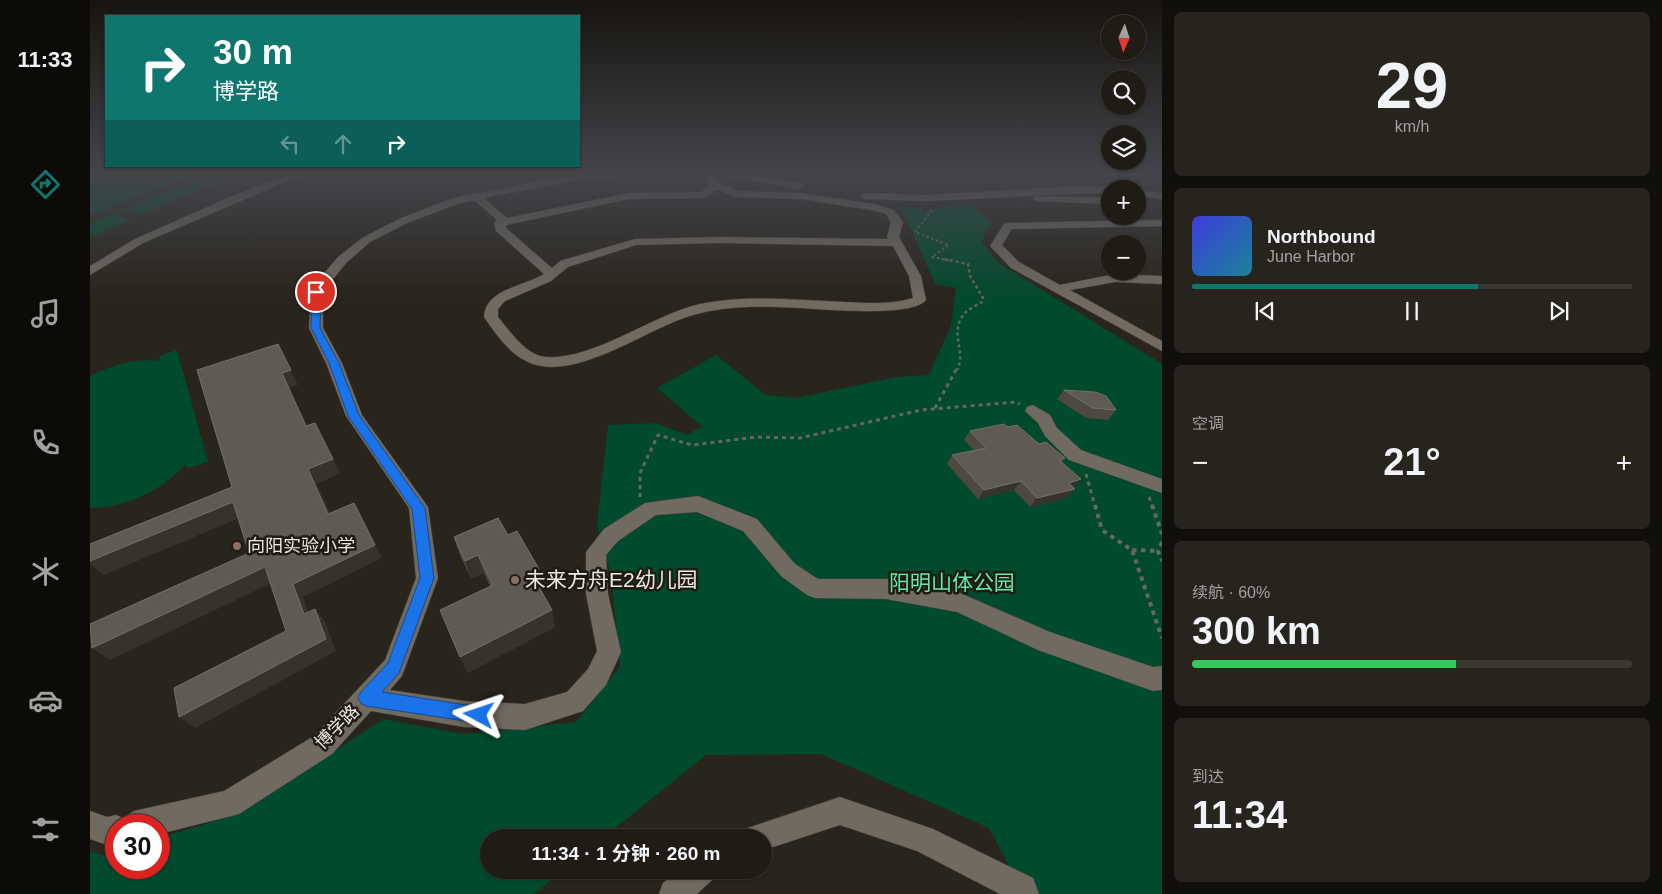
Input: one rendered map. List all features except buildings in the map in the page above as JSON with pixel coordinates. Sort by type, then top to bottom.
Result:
[{"type":"street","points":[[90,271],[139,241],[198,215]]},
{"type":"street","name":"博学路","points":[[170,817],[229,804],[323,745],[394,668],[427,578],[418,508],[354,416],[334,363],[316,328],[316,292],[342,260],[366,240],[418,215]]},
{"type":"street","points":[[497,215],[505,222]]},
{"type":"street","points":[[540,215],[500,223],[500,229],[551,273]]},
{"type":"street","points":[[892,215],[898,222],[893,237],[921,290],[919,300],[905,305],[732,303],[700,308],[662,320],[573,360],[547,363],[529,357],[508,337],[492,317],[491,309],[500,298],[547,278],[564,264],[636,242],[719,240],[896,243]]},
{"type":"street","points":[[1162,223],[1008,226],[996,246],[1014,265],[1162,347]]},
{"type":"street","points":[[1057,289],[1115,278],[1162,280]]},
{"type":"street","points":[[1034,412],[1044,419],[1052,432],[1075,455],[1162,486]]},
{"type":"street","points":[[366,698],[464,714],[525,717],[574,702],[597,677],[609,652],[597,594],[596,552],[611,535],[652,508],[698,504],[750,524],[788,570],[815,588],[886,589],[960,602],[1046,642],[1154,679],[1162,678]]},
{"type":"street","points":[[772,833],[840,811],[923,839],[1022,889],[1024,894]]},
{"type":"street","points":[[90,825],[105,830]]},
{"type":"street","points":[[674,894],[692,879]]},
{"type":"path","points":[[928,215],[915,232],[949,245],[932,257],[968,264],[970,276],[983,298],[982,302],[965,313],[956,333],[961,362],[935,409]]},
{"type":"path","points":[[640,516],[640,473],[658,435],[692,445],[756,437],[800,438],[935,409],[1016,402],[1034,412]]},
{"type":"path","points":[[1082,458],[1102,530],[1132,550],[1158,551]]},
{"type":"path","points":[[1143,479],[1162,534]]},
{"type":"path","points":[[1162,542],[1158,551],[1162,561]]},
{"type":"path","points":[[1132,550],[1162,638]]},
{"type":"green space","points":[[111,215],[131,220],[90,237],[90,223]]},
{"type":"green space","name":"阳明山体公园","points":[[905,215],[983,215],[993,224],[987,227],[982,242],[997,262],[1162,364],[1162,894],[1024,894],[989,828],[821,754],[706,755],[614,829],[480,829],[480,879],[553,879],[534,894],[90,894],[90,850],[102,855],[105,854],[105,879],[170,879],[170,835],[241,813],[383,719],[463,734],[576,722],[620,667],[611,575],[597,524],[608,425],[656,423],[687,435],[702,426],[657,388],[716,355],[766,395],[796,398],[896,377],[929,375],[951,326],[956,288],[935,284]]},
{"type":"green space","points":[[177,350],[208,462],[188,468],[185,465],[165,483],[130,501],[117,505],[90,508],[90,376],[124,363],[160,361],[159,356]]},
{"type":"place","name":"向阳实验小学","points":[[237,546]]},
{"type":"place","name":"未来方舟E2幼儿园","points":[[515,580]]},
{"type":"route","points":[[316,292],[316,328],[334,363],[354,416],[418,508],[427,578],[394,668],[366,698],[479,715]]}]
